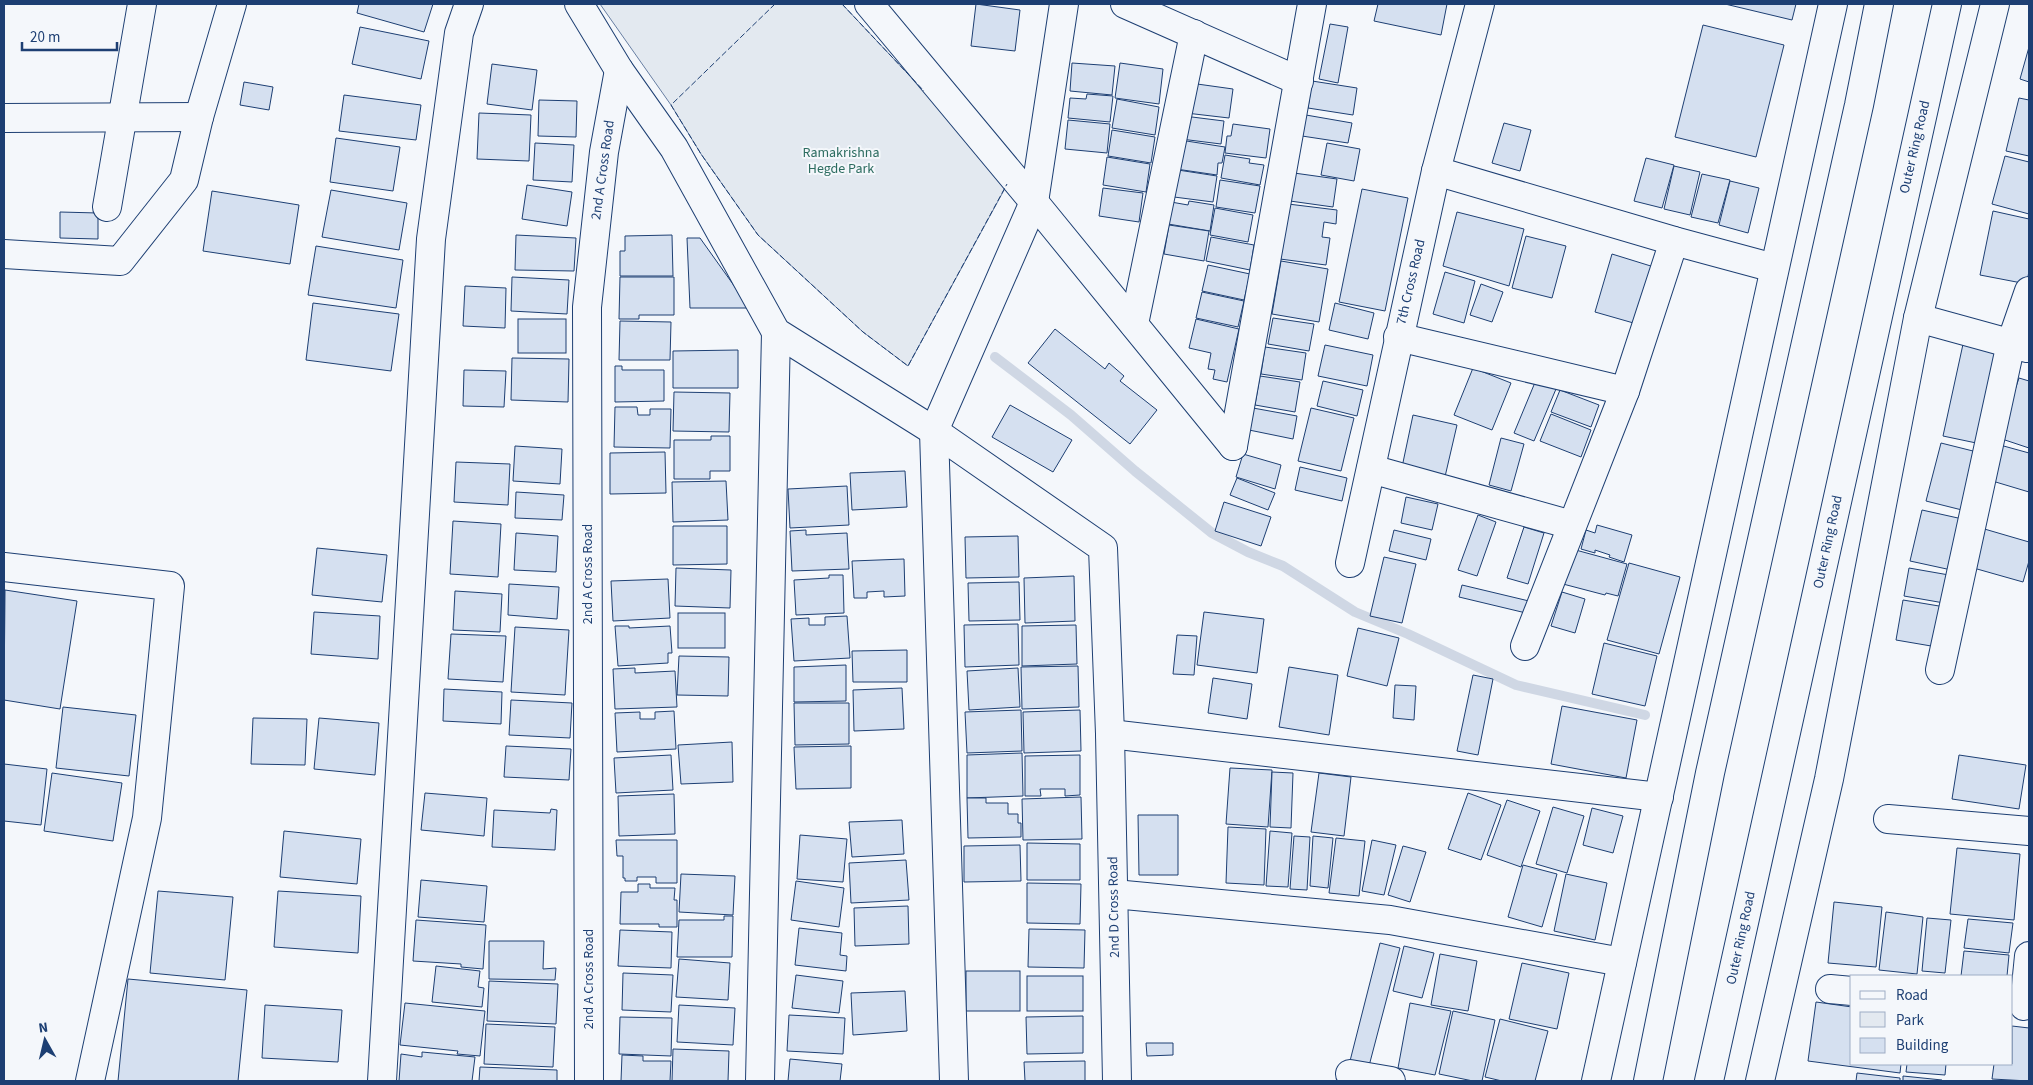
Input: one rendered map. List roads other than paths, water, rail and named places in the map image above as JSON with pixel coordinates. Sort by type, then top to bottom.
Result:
[{"type":"main road","points":[[107,207],[142,4]]},
{"type":"main road","points":[[4,254],[120,261],[184,180],[199,117],[232,4]]},
{"type":"main road","points":[[382,1081],[431,239],[459,33],[469,4]]},
{"type":"main road","points":[[578,4],[619,70],[674,148],[776,332],[934,431]]},
{"type":"main road","points":[[869,4],[1233,446],[1312,4]]},
{"type":"main road","points":[[954,1081],[934,431],[1034,202],[1064,4]]},
{"type":"main road","points":[[1125,4],[1299,81]]},
{"type":"main road","name":"7th Cross Road","points":[[1350,563],[1398,336],[1436,171],[1480,4]]},
{"type":"main road","points":[[1596,1081],[1833,4]]},
{"type":"main road","points":[[1648,1081],[1710,773],[1859,105],[1879,4]]},
{"type":"main road","name":"Outer Ring Road","points":[[1709,1081],[1947,4]]},
{"type":"main road","points":[[1760,1081],[1829,779],[1918,318],[1995,4]]},
{"type":"main road","points":[[1134,324],[1194,34]]},
{"type":"main road","name":"2nd A Cross Road","points":[[589,1081],[587,307],[604,152],[619,70]]},
{"type":"main road","points":[[4,118],[199,117]]},
{"type":"main road","points":[[1436,171],[1674,241],[1774,268]]},
{"type":"main road","points":[[1525,646],[1625,391],[1674,241]]},
{"type":"main road","points":[[1940,670],[2020,346],[2029,291]]},
{"type":"main road","points":[[1918,318],[2020,346]]},
{"type":"main road","points":[[760,1081],[776,332]]},
{"type":"main road","points":[[1398,336],[1625,391]]},
{"type":"main road","name":"2nd D Cross Road","points":[[934,431],[1104,548],[1114,894],[1117,1081]]},
{"type":"main road","points":[[1371,469],[1572,526]]},
{"type":"main road","points":[[4,567],[170,586],[147,818],[90,1081]]},
{"type":"main road","points":[[1110,734],[1659,797]]},
{"type":"main road","points":[[1888,819],[2029,831]]},
{"type":"main road","points":[[1114,894],[1390,920],[1622,962]]},
{"type":"main road","points":[[2022,1006],[2029,956]]},
{"type":"main road","points":[[1350,1074],[1391,1081]]},
{"type":"waterway","points":[[995,357],[1071,415],[1135,471],[1212,533],[1248,552],[1283,566],[1355,612],[1408,634],[1516,685],[1645,715]]},
{"type":"park label","name":"Ramakrishna Hegde Park","points":[[841,162]]}]
